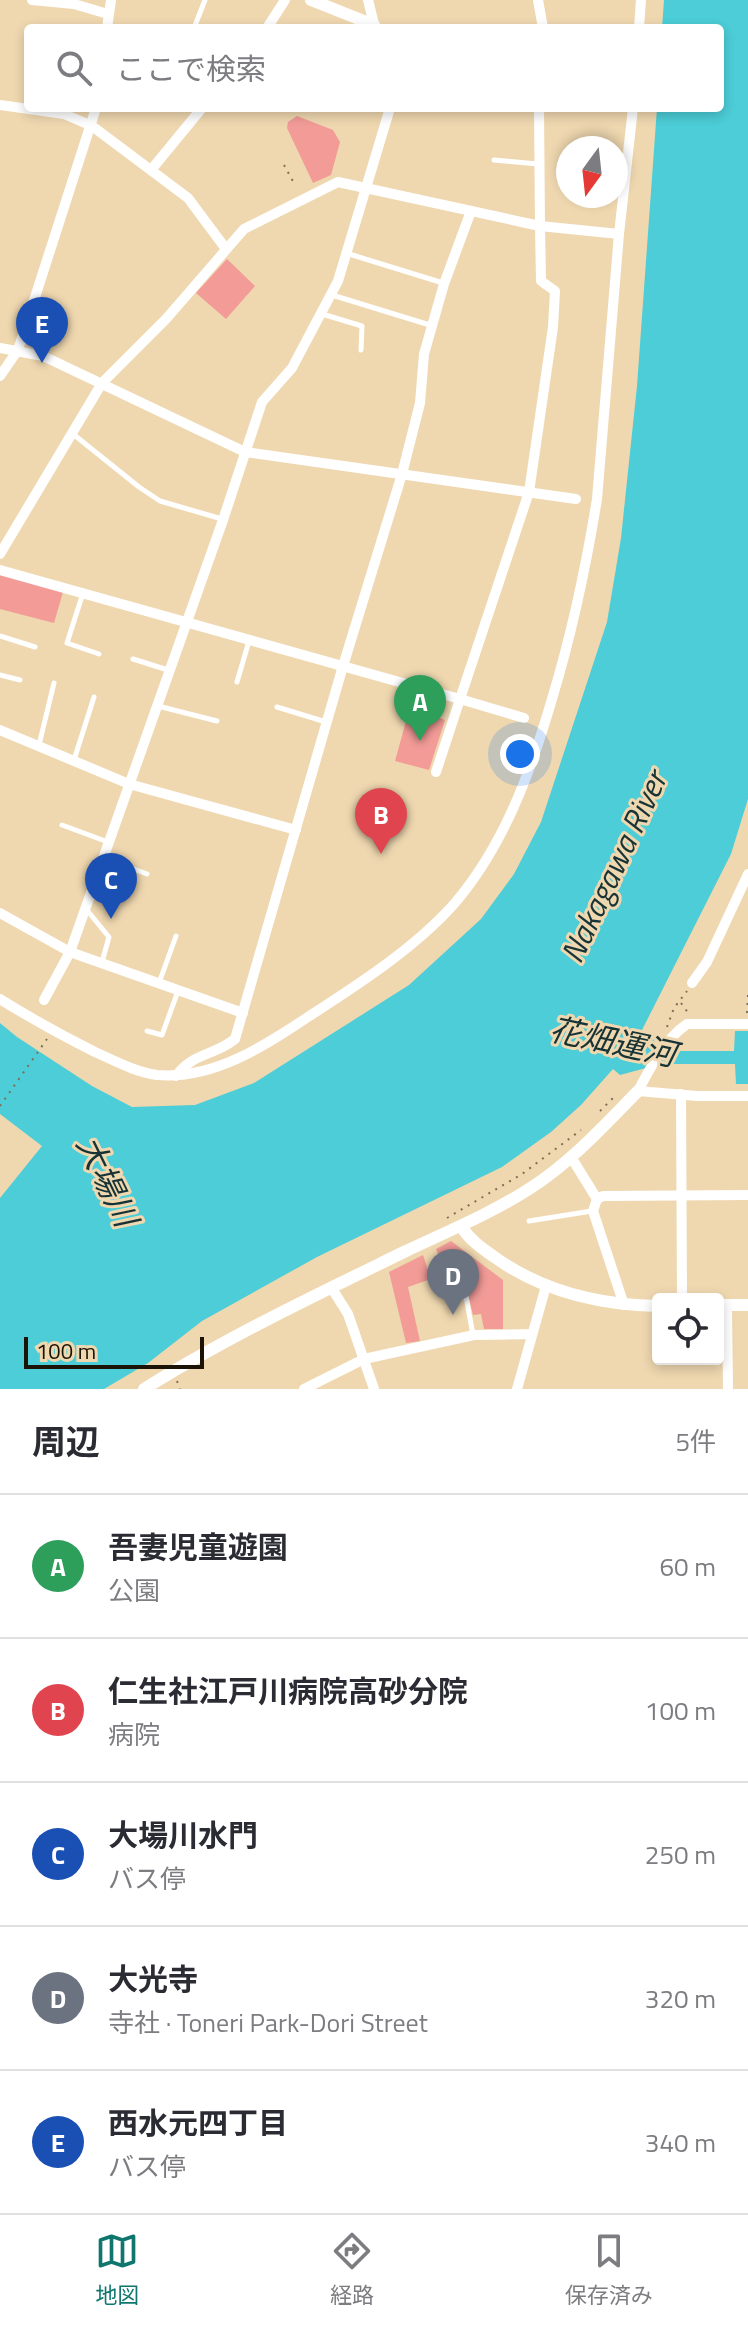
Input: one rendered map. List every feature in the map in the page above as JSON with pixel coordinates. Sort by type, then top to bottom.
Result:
[{"type":"street","points":[[32,0],[74,4],[108,14]]},
{"type":"street","points":[[107,24],[111,0]]},
{"type":"street","points":[[270,24],[285,0]]},
{"type":"street","points":[[311,0],[369,24]]},
{"type":"street","points":[[368,0],[375,24]]},
{"type":"street","points":[[538,0],[542,24]]},
{"type":"street","points":[[639,24],[641,0]]},
{"type":"street","points":[[0,105],[24,108]]},
{"type":"street","points":[[50,112],[64,114],[92,126],[188,198],[226,249]]},
{"type":"street","points":[[0,376],[18,350],[95,112]]},
{"type":"street","points":[[151,170],[199,112]]},
{"type":"street","points":[[44,1000],[70,952],[262,402],[292,368],[338,281],[389,112]]},
{"type":"street","points":[[436,772],[529,492],[553,327],[555,291],[541,281],[539,112]]},
{"type":"street","points":[[0,999],[52,1031],[134,1070],[176,1076],[213,1069],[295,1026],[356,985],[434,924],[480,870],[493,850],[530,768],[580,594],[597,499],[633,112]]},
{"type":"street","points":[[0,554],[102,383],[166,319],[244,229],[338,182],[540,226],[619,234]]},
{"type":"street","points":[[176,1076],[188,1061],[205,1056],[235,1039],[402,474],[420,403],[424,354],[444,284],[471,211]]},
{"type":"street","points":[[0,348],[43,356],[245,452],[576,499]]},
{"type":"street","points":[[0,570],[524,718]]},
{"type":"street","points":[[0,730],[129,784],[296,830]]},
{"type":"street","points":[[692,983],[707,962],[748,874]]},
{"type":"street","points":[[0,913],[70,952],[243,1013]]},
{"type":"street","points":[[144,1389],[207,1351],[331,1287],[461,1226],[527,1190],[571,1157],[638,1091],[679,1029],[687,1024],[747,1020]]},
{"type":"street","points":[[638,1091],[748,1096]]},
{"type":"street","points":[[681,1094],[682,1293]]},
{"type":"street","points":[[571,1157],[597,1199]]},
{"type":"street","points":[[624,1305],[593,1211],[597,1199],[603,1196],[748,1195]]},
{"type":"street","points":[[461,1226],[468,1237],[497,1260],[546,1286],[624,1305],[652,1306]]},
{"type":"street","points":[[517,1389],[546,1286]]},
{"type":"street","points":[[331,1287],[348,1314],[374,1389]]},
{"type":"street","points":[[724,1305],[748,1305]]},
{"type":"street","points":[[724,1333],[728,1389]]},
{"type":"street","points":[[304,1389],[364,1359],[474,1335],[532,1334]]},
{"type":"lane","points":[[196,24],[205,0]]},
{"type":"lane","points":[[494,160],[539,164]]},
{"type":"lane","points":[[346,253],[444,284]]},
{"type":"lane","points":[[331,295],[433,326]]},
{"type":"lane","points":[[321,314],[362,326],[361,350]]},
{"type":"lane","points":[[71,433],[160,501],[223,520]]},
{"type":"lane","points":[[83,593],[67,643],[99,654]]},
{"type":"lane","points":[[0,636],[35,647]]},
{"type":"lane","points":[[237,682],[249,641]]},
{"type":"lane","points":[[133,659],[169,670]]},
{"type":"lane","points":[[0,675],[20,680]]},
{"type":"lane","points":[[38,746],[54,683]]},
{"type":"lane","points":[[74,761],[94,697]]},
{"type":"lane","points":[[157,705],[217,721]]},
{"type":"lane","points":[[277,707],[327,722]]},
{"type":"lane","points":[[62,825],[109,843]]},
{"type":"lane","points":[[103,858],[147,874]]},
{"type":"lane","points":[[86,908],[109,937],[101,963]]},
{"type":"lane","points":[[159,983],[176,936]]},
{"type":"lane","points":[[147,1031],[162,1035],[178,990]]},
{"type":"lane","points":[[529,1221],[593,1211]]},
{"type":"lane","points":[[465,1291],[474,1335]]},
{"type":"path","points":[[284,165],[295,185]]},
{"type":"path","points":[[666,1029],[674,1008],[692,983]]},
{"type":"path","points":[[747,1020],[748,994]]},
{"type":"path","points":[[0,1106],[41,1046]]},
{"type":"path","points":[[596,1115],[617,1094]]},
{"type":"path","points":[[445,1232],[441,1226],[454,1212],[522,1174],[587,1125]]},
{"type":"path","points":[[177,1380],[180,1389]]},
{"type":"shaded area","points":[[297,116],[333,130],[340,142],[331,175],[313,183],[287,128],[288,122]]},
{"type":"shaded area","points":[[227,259],[255,286],[226,319],[196,293]]},
{"type":"shaded area","points":[[0,573],[63,592],[54,623],[0,609]]},
{"type":"shaded area","points":[[414,692],[429,696],[425,712],[445,720],[429,770],[395,761]]},
{"type":"shaded area","points":[[451,1241],[503,1280],[503,1329],[484,1329],[481,1314],[473,1315],[462,1269],[445,1272],[436,1249]]},
{"type":"shaded area","points":[[423,1255],[431,1279],[408,1287],[420,1341],[406,1343],[389,1272]]},
{"type":"water","points":[[664,0],[748,0],[748,799],[731,854],[642,1030],[657,1046],[670,1051],[734,1051],[735,1031],[748,1031],[748,1084],[736,1084],[735,1064],[661,1064],[620,1075],[613,1069],[581,1105],[551,1132],[502,1167],[317,1257],[202,1321],[148,1363],[104,1389],[0,1389],[0,1198],[42,1146],[0,1114],[0,1023],[92,1086],[132,1107],[195,1105],[254,1083],[409,985],[481,919],[514,874],[541,822],[607,622],[621,538],[637,386],[657,112],[724,112],[724,24],[662,24]]},
{"type":"place","name":"西水元四丁目","points":[[42,363]]},
{"type":"place","name":"吾妻児童遊園","points":[[420,741]]},
{"type":"place","name":"仁生社江戸川病院高砂分院","points":[[381,854]]},
{"type":"place","name":"大場川水門","points":[[111,919]]},
{"type":"place","name":"大光寺","points":[[453,1315]]},
{"type":"water label","name":"Nakagawa River","points":[[614,867]]},
{"type":"water label","name":"花畑運河","points":[[613,1042]]},
{"type":"water label","name":"大場川","points":[[107,1181]]}]
